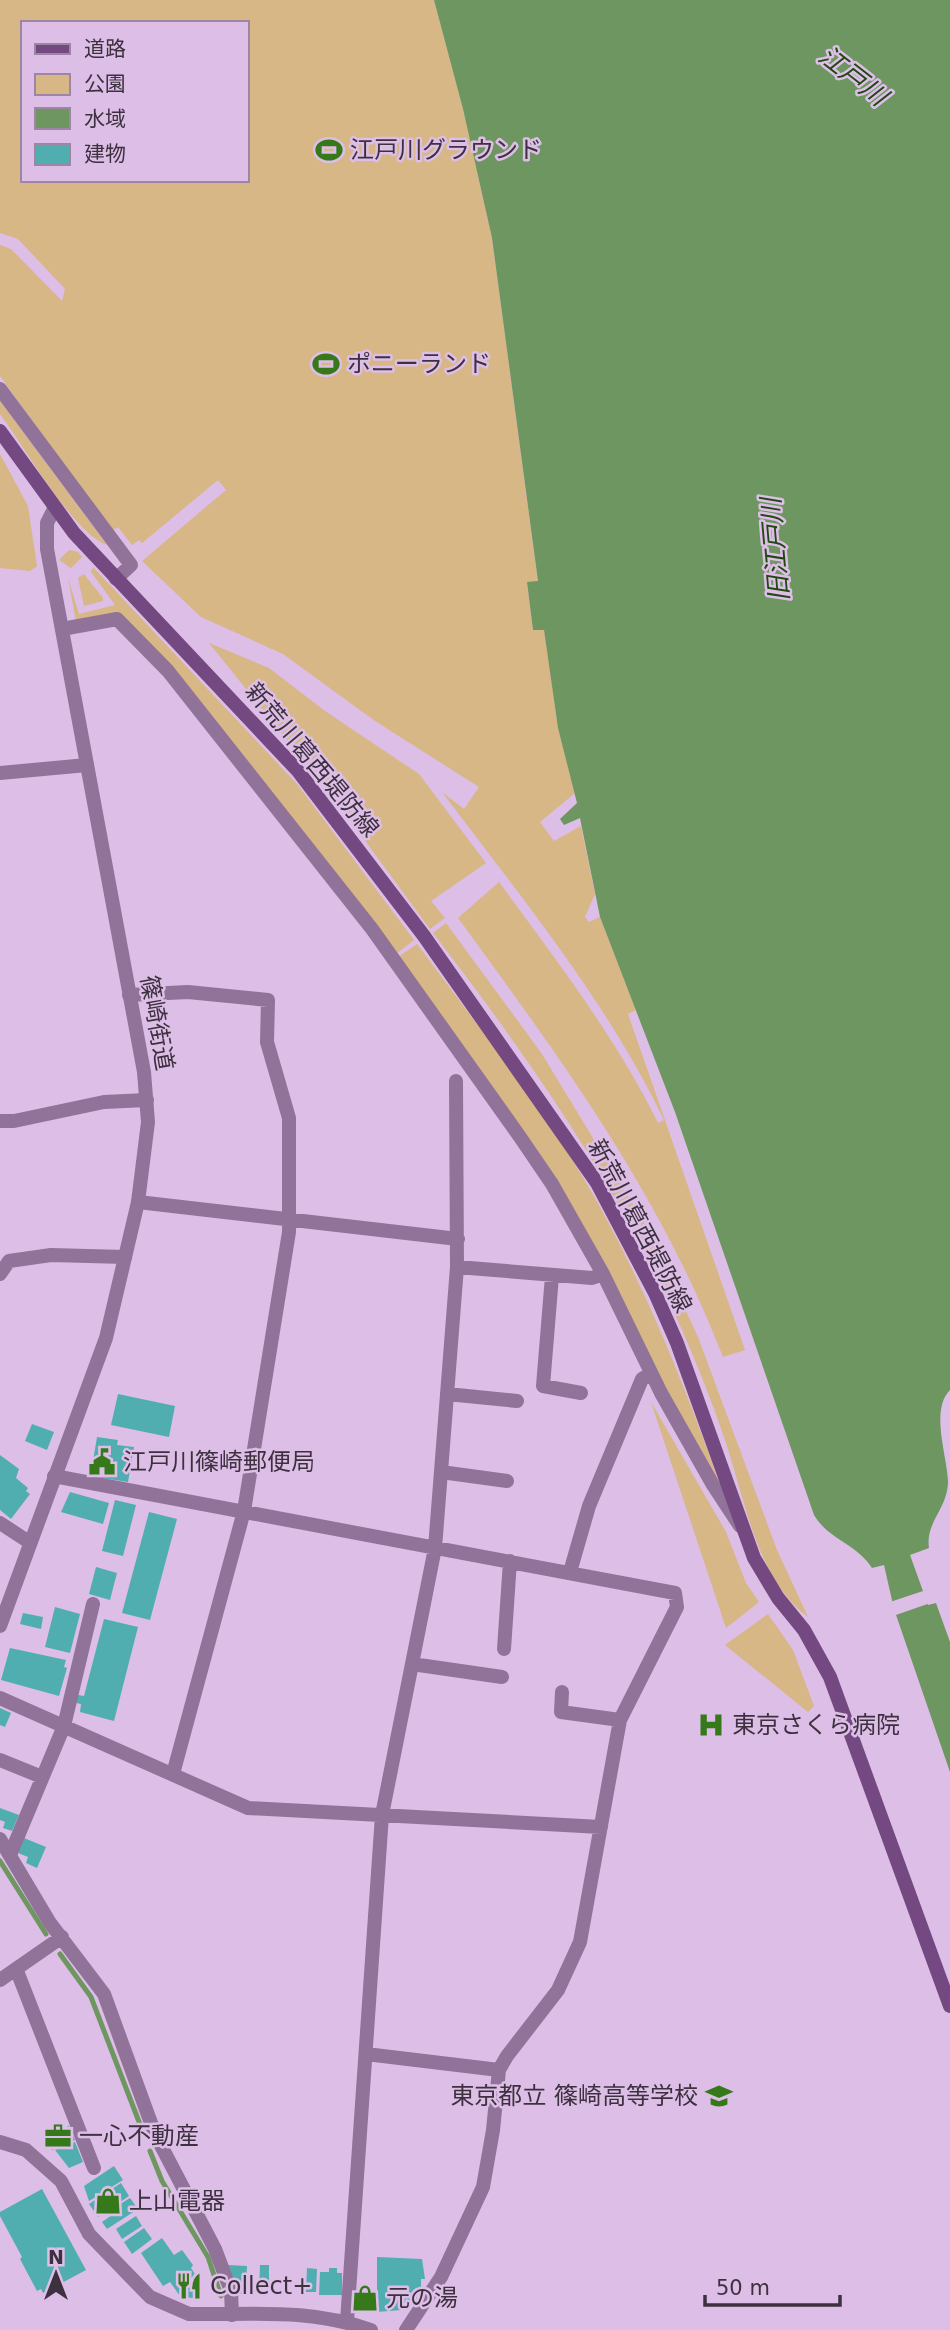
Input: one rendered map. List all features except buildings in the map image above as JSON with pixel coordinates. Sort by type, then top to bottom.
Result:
[{"type":"main road","points":[[0,431],[54,509]]},
{"type":"main road","name":"新荒川葛西堤防線","points":[[54,509],[116,579],[228,693],[298,771],[424,936],[597,1183],[649,1282],[677,1343],[743,1530],[764,1578],[804,1630],[827,1669],[950,2006]]},
{"type":"street","points":[[0,389],[131,565],[116,579]]},
{"type":"street","name":"篠崎街道","points":[[0,1626],[100,1357],[138,1202],[148,1122],[147,1100],[129,995],[47,549],[47,523],[54,509]]},
{"type":"street","points":[[62,629],[117,619],[168,671],[397,963],[552,1184],[603,1274],[650,1374],[713,1485],[743,1530]]},
{"type":"street","points":[[0,773],[87,765]]},
{"type":"street","points":[[129,995],[188,992],[268,1000],[267,1041],[289,1118],[289,1220],[244,1511],[173,1774]]},
{"type":"street","points":[[347,2322],[382,1815],[435,1548],[457,1267],[456,1082]]},
{"type":"street","points":[[0,1121],[14,1121],[104,1102],[147,1100]]},
{"type":"street","points":[[138,1202],[458,1239]]},
{"type":"street","points":[[0,1274],[9,1261],[51,1255],[125,1257]]},
{"type":"street","points":[[457,1267],[592,1278],[603,1274]]},
{"type":"street","points":[[552,1276],[544,1386],[581,1393]]},
{"type":"street","points":[[570,1572],[589,1506],[642,1379],[650,1374]]},
{"type":"street","points":[[447,1394],[517,1401]]},
{"type":"street","points":[[441,1472],[506,1481]]},
{"type":"street","points":[[54,1476],[673,1591],[677,1597],[677,1607],[620,1720],[580,1942],[558,1990],[506,2056],[499,2070],[493,2130],[483,2187],[441,2277],[406,2330]]},
{"type":"street","points":[[0,1523],[29,1542]]},
{"type":"street","points":[[504,1649],[510,1561]]},
{"type":"street","points":[[10,1855],[64,1726],[93,1604]]},
{"type":"street","points":[[412,1664],[502,1677]]},
{"type":"street","points":[[562,1692],[561,1712],[620,1720]]},
{"type":"street","points":[[0,1698],[248,1808],[601,1827]]},
{"type":"street","points":[[0,1760],[42,1777]]},
{"type":"street","points":[[0,1839],[62,1937],[104,1994],[155,2134],[215,2249],[231,2291],[232,2315]]},
{"type":"street","points":[[0,1980],[17,1971],[62,1937]]},
{"type":"street","points":[[17,1971],[94,2168]]},
{"type":"street","points":[[366,2054],[499,2070]]},
{"type":"street","points":[[0,2142],[26,2150],[61,2181],[89,2234],[150,2297],[189,2314],[298,2313],[347,2322],[371,2330]]},
{"type":"green space","points":[[0,0],[434,0],[463,109],[492,238],[538,582],[527,583],[533,630],[544,629],[558,728],[575,793],[540,822],[554,841],[581,826],[595,894],[585,917],[589,922],[600,917],[636,1010],[628,1014],[745,1350],[723,1357],[669,1239],[605,1128],[458,918],[499,882],[604,1029],[658,1123],[664,1120],[641,1076],[590,992],[442,792],[464,809],[479,787],[375,721],[283,654],[201,617],[142,561],[226,490],[218,480],[142,543],[139,540],[132,545],[118,527],[112,531],[0,376],[0,245],[11,249],[62,301],[65,289],[18,239],[0,233]]},
{"type":"green space","points":[[0,401],[107,545],[79,524],[50,487],[0,414]]},
{"type":"green space","points":[[0,454],[28,506],[37,566],[30,571],[0,568]]},
{"type":"green space","points":[[69,550],[78,552],[82,557],[71,568],[59,560]]},
{"type":"green space","points":[[93,567],[297,784],[414,940],[396,954],[242,754],[119,613],[76,621],[68,578],[79,614],[115,605],[91,572]]},
{"type":"green space","points":[[84,574],[103,601],[84,606],[78,578]]},
{"type":"green space","points":[[209,643],[269,668],[325,711],[419,774],[486,863],[431,901],[445,918],[430,929],[330,793]]},
{"type":"green space","points":[[446,923],[542,1054],[645,1224],[698,1337],[777,1550],[808,1617],[776,1582],[765,1560],[700,1372],[637,1239],[563,1114],[479,993],[433,933]]},
{"type":"green space","points":[[417,944],[529,1096],[591,1191],[661,1334],[719,1482],[662,1386],[626,1308],[398,957]]},
{"type":"green space","points":[[651,1402],[726,1532],[746,1583],[759,1602],[726,1628]]},
{"type":"green space","points":[[768,1614],[793,1650],[814,1706],[808,1712],[725,1645]]},
{"type":"water","points":[[434,0],[950,0],[950,1390],[944,1399],[940,1421],[948,1481],[944,1500],[930,1530],[929,1548],[910,1555],[928,1605],[936,1603],[950,1642],[950,1772],[894,1609],[884,1565],[872,1568],[858,1553],[820,1524],[814,1515],[675,1112],[600,917],[580,818],[564,825],[560,819],[577,803],[558,728],[544,630],[533,630],[527,582],[538,581],[492,238],[463,109]]},
{"type":"pier","points":[[926,1590],[930,1601],[939,1600],[893,1616],[890,1602]]},
{"type":"waterway","points":[[0,1861],[46,1934]]},
{"type":"waterway","points":[[60,1954],[91,1997],[141,2127]]},
{"type":"waterway","points":[[150,2151],[162,2181],[208,2257],[221,2296]]},
{"type":"place","name":"江戸川グラウンド","points":[[329,150]]},
{"type":"place","name":"ポニーランド","points":[[326,364]]},
{"type":"place","name":"江戸川篠崎郵便局","points":[[102,1462]]},
{"type":"place","name":"東京さくら病院","points":[[711,1725]]},
{"type":"place","name":"東京都立 篠崎高等学校","points":[[719,2096]]},
{"type":"place","name":"一心不動産","points":[[58,2136]]},
{"type":"place","name":"上山電器","points":[[108,2201]]},
{"type":"place","name":"Collect+","points":[[189,2286]]},
{"type":"place","name":"元の湯","points":[[365,2298]]},
{"type":"water label","name":"江戸川","points":[[853,76]]},
{"type":"water label","name":"旧江戸川","points":[[775,550]]}]
